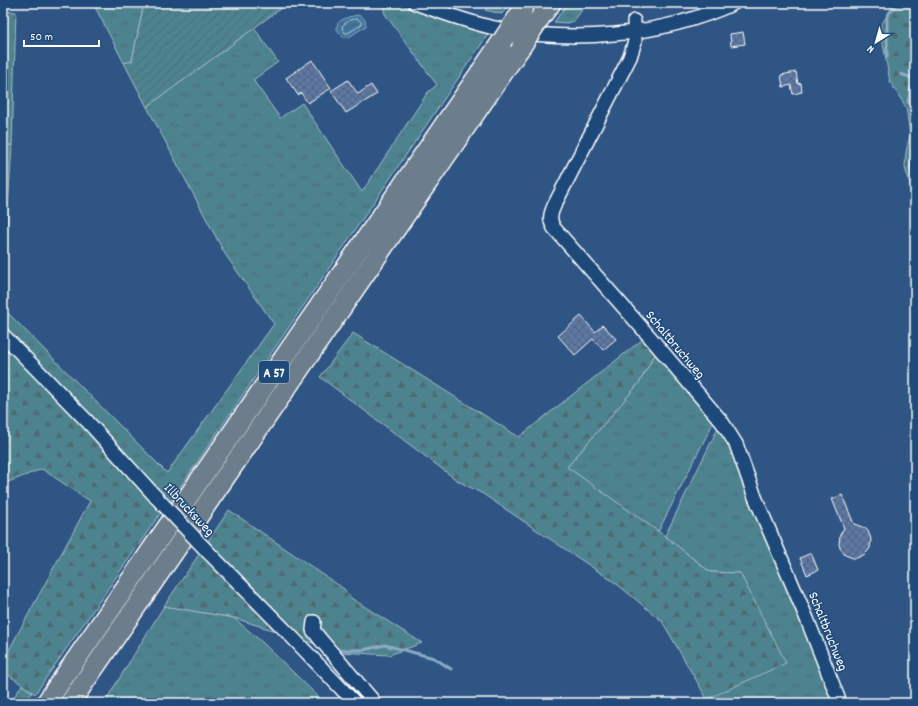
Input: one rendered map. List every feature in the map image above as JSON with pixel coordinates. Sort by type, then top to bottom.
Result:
[{"type":"highway","name":"A 57","points":[[46,703],[525,7]]},
{"type":"highway","name":"A 57","points":[[70,703],[547,9]]},
{"type":"street","points":[[415,3],[452,16],[491,27],[541,34],[579,36],[634,26],[672,24],[721,9],[734,3]]},
{"type":"street","name":"Schaltbruchweg","points":[[634,26],[635,41],[630,57],[554,206],[550,215],[550,222],[722,422],[736,444],[755,497],[807,619],[840,703]]},
{"type":"street","name":"Illbrucksweg","points":[[3,335],[88,422],[209,553],[355,703]]},
{"type":"street","points":[[314,622],[313,630],[375,703]]},
{"type":"green space","points":[[93,3],[144,3],[132,61],[124,63]]},
{"type":"green space","points":[[144,3],[288,3],[147,107],[124,63],[132,61]]},
{"type":"green space","points":[[382,3],[396,3],[442,20],[489,33],[170,502],[3,328],[3,308],[167,473],[274,324],[225,254],[147,107],[254,28],[278,62],[253,80],[280,118],[302,103],[362,192],[428,92],[437,85],[385,14]]},
{"type":"green space","points":[[490,3],[510,3],[502,14],[485,10]]},
{"type":"green space","points":[[568,3],[587,3],[574,21],[566,23],[554,22]]},
{"type":"green space","points":[[895,3],[915,3],[915,200],[905,168],[906,152],[910,135],[906,107],[890,82],[880,27]]},
{"type":"green space","points":[[3,11],[16,12],[12,145],[3,145]]},
{"type":"green space","points":[[3,145],[12,145],[3,286]]},
{"type":"green space","points":[[353,333],[519,437],[643,339],[656,352],[639,383],[567,467],[665,536],[710,572],[740,573],[786,663],[707,699],[662,621],[617,584],[483,494],[458,481],[320,377]]},
{"type":"green space","points":[[3,342],[66,407],[162,511],[35,694],[3,671],[3,661],[90,501],[42,469],[3,484]]},
{"type":"green space","points":[[656,352],[715,419],[658,532],[567,467],[639,383]]},
{"type":"green space","points":[[718,428],[730,443],[836,703],[707,703],[740,573],[710,572],[665,536]]},
{"type":"green space","points":[[229,510],[344,589],[351,598],[422,643],[389,655],[341,652],[234,618],[164,606]]},
{"type":"green space","points":[[164,606],[234,618],[263,643],[325,703],[113,703],[106,700]]},
{"type":"green space","points":[[22,685],[32,692],[26,703],[10,703]]},
{"type":"water","points":[[358,15],[364,19],[366,26],[349,37],[343,37],[337,29],[337,26],[341,20]]},
{"type":"building","points":[[743,32],[745,44],[731,46],[730,34]]},
{"type":"building","points":[[312,60],[331,88],[308,103],[301,93],[298,95],[286,78]]},
{"type":"building","points":[[796,72],[798,84],[801,83],[802,92],[793,94],[791,85],[783,87],[781,75]]},
{"type":"building","points":[[348,80],[358,94],[371,85],[377,94],[346,113],[331,91]]},
{"type":"building","points":[[581,316],[595,332],[603,325],[616,339],[603,350],[593,339],[575,355],[558,336]]},
{"type":"building","points":[[842,495],[854,524],[865,528],[871,539],[870,548],[868,551],[857,558],[845,555],[839,544],[840,535],[844,528],[832,499]]},
{"type":"building","points":[[811,553],[818,570],[807,575],[800,558]]},
{"type":"waterway","points":[[887,57],[887,16],[897,3]]},
{"type":"waterway","points":[[901,74],[915,79]]},
{"type":"waterway","points":[[915,81],[911,88],[908,102],[915,108]]},
{"type":"waterway","points":[[915,145],[910,167],[915,181]]},
{"type":"waterway","points":[[341,650],[363,650],[385,645],[434,658],[451,669]]}]
